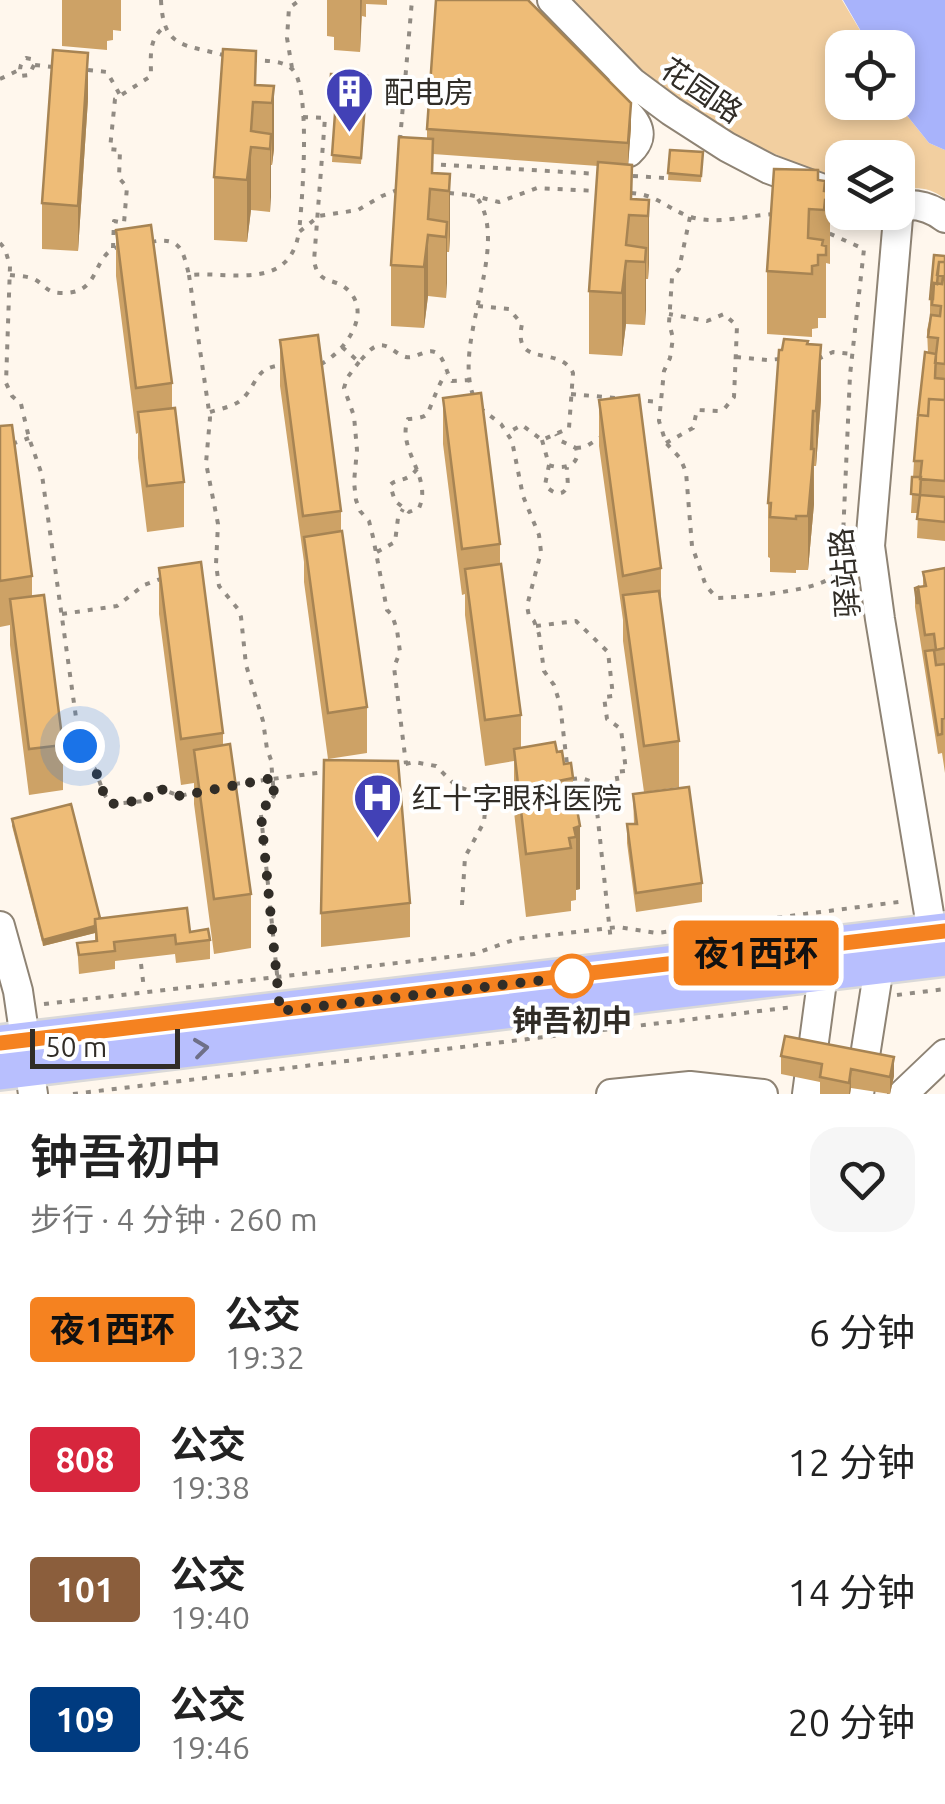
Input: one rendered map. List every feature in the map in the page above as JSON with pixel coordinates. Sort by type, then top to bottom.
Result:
[{"type":"main road","points":[[18,1054],[279,994],[615,971],[937,930]]},
{"type":"main road","points":[[18,1054],[593,1000],[822,989],[877,982],[937,930]]},
{"type":"street","name":"花园路","points":[[549,15],[700,131],[769,169],[825,190]]},
{"type":"street","points":[[593,80],[639,130],[629,164]]},
{"type":"street","points":[[915,205],[945,218]]},
{"type":"street","name":"驿站路","points":[[896,230],[870,546],[937,930]]},
{"type":"street","points":[[0,926],[18,1054]]},
{"type":"street","points":[[859,1094],[877,982]]},
{"type":"street","points":[[807,1094],[822,989]]},
{"type":"street","points":[[904,1094],[945,1054]]},
{"type":"street","points":[[612,1094],[690,1086],[764,1094]]},
{"type":"path","points":[[161,0],[164,27],[172,38],[182,45],[228,56]]},
{"type":"path","points":[[189,276],[259,276],[275,270],[293,254],[299,232],[303,117],[302,93],[292,68],[287,38],[289,8],[300,0]]},
{"type":"path","points":[[402,150],[412,0]]},
{"type":"path","points":[[113,248],[114,222],[124,222],[127,187],[119,178],[120,150],[110,149],[115,98],[150,76],[154,35],[164,27]]},
{"type":"path","points":[[239,58],[292,68]]},
{"type":"path","points":[[31,59],[34,65],[29,76],[21,76],[22,61],[31,59]]},
{"type":"path","points":[[34,65],[70,69]]},
{"type":"path","points":[[0,79],[20,70]]},
{"type":"path","points":[[88,70],[107,72],[120,95]]},
{"type":"path","points":[[303,117],[325,118],[316,270],[321,277],[342,285],[356,300],[358,310],[354,331],[342,347],[332,358],[313,366]]},
{"type":"path","points":[[414,163],[612,175]]},
{"type":"path","points":[[629,164],[664,178]]},
{"type":"path","points":[[436,192],[499,202],[538,188],[606,192]]},
{"type":"path","points":[[299,232],[318,216],[358,210],[402,189]]},
{"type":"path","points":[[624,192],[658,198],[690,217],[710,220],[786,215]]},
{"type":"path","points":[[470,195],[478,198],[487,216],[470,353],[470,388],[479,406],[507,433],[517,455],[523,496],[539,535],[541,552],[527,606],[542,648],[544,671],[560,704],[569,779],[590,782],[596,803],[615,971]]},
{"type":"path","points":[[690,217],[679,269],[672,278],[668,322],[673,338],[664,371],[659,422],[666,443],[680,458],[686,472],[692,546],[706,586],[718,598],[814,586],[839,570],[852,354],[864,250],[825,231]]},
{"type":"path","points":[[149,242],[166,240],[178,245],[189,276],[210,412],[206,464],[218,524],[215,546],[219,586],[242,618],[248,679],[263,721],[273,778],[274,796],[261,815],[279,994]]},
{"type":"path","points":[[0,243],[10,266],[6,383],[21,404],[42,475],[84,764],[95,769],[111,804],[145,800],[158,788],[180,796],[196,792]]},
{"type":"path","points":[[10,275],[31,278],[58,294],[78,290],[90,284],[104,255],[113,248],[126,246]]},
{"type":"path","points":[[478,306],[509,309],[522,324],[522,346],[536,356],[558,358],[572,367],[568,428],[542,440]]},
{"type":"path","points":[[666,443],[693,428],[697,410],[718,411],[734,398],[737,326],[724,314],[707,321],[670,314]]},
{"type":"path","points":[[406,764],[394,667],[400,652],[397,630],[387,610],[369,521],[356,500],[354,416],[344,388],[347,378],[374,346],[384,345],[412,358],[428,351],[438,354],[452,381],[469,380]]},
{"type":"path","points":[[342,347],[360,362]]},
{"type":"path","points":[[814,360],[833,352],[852,354]]},
{"type":"path","points":[[736,357],[785,358]]},
{"type":"path","points":[[210,412],[236,404],[267,368],[288,365]]},
{"type":"path","points":[[417,469],[404,481],[390,485],[391,494],[409,512],[415,511],[422,500],[417,469],[406,442],[405,425],[408,419],[420,418],[430,411],[434,392],[446,374]]},
{"type":"path","points":[[571,394],[660,402]]},
{"type":"path","points":[[507,433],[522,425],[542,440],[549,466],[545,486],[548,490],[560,494],[567,487],[567,467]]},
{"type":"path","points":[[556,434],[576,448],[611,434]]},
{"type":"path","points":[[0,448],[29,438]]},
{"type":"path","points":[[549,466],[567,467],[576,460],[576,448]]},
{"type":"path","points":[[376,552],[395,542],[403,510]]},
{"type":"path","points":[[61,614],[117,606],[144,585],[171,576]]},
{"type":"path","points":[[536,626],[576,621],[608,652],[613,696],[604,696],[607,719],[621,729],[626,771],[616,772],[620,796],[617,802],[596,803]]},
{"type":"path","points":[[383,770],[414,762],[436,766],[456,786],[476,791],[517,788],[530,783]]},
{"type":"path","points":[[231,784],[326,772]]},
{"type":"path","points":[[462,905],[465,856],[484,822],[487,790]]},
{"type":"path","points":[[18,1054],[144,992],[279,994],[474,954],[516,938],[609,928],[657,932],[937,930]]},
{"type":"path","points":[[141,964],[144,992]]},
{"type":"path","points":[[877,982],[945,989]]},
{"type":"path","points":[[73,1094],[822,989]]},
{"type":"shaded area","points":[[573,0],[842,0],[860,30],[825,30],[825,120],[911,120],[929,143],[945,150],[945,199],[915,188],[915,140],[825,140],[825,174],[778,156],[718,125],[661,87],[609,42]]},
{"type":"water","points":[[843,0],[945,0],[945,150],[929,143],[911,120],[915,120],[915,30],[860,30]]},
{"type":"building","points":[[436,0],[528,0],[631,103],[628,143],[427,129]]},
{"type":"building","points":[[223,49],[256,51],[255,85],[274,86],[272,103],[253,102],[251,131],[271,134],[270,149],[251,147],[247,180],[214,177]]},
{"type":"building","points":[[53,50],[88,53],[78,206],[42,203]]},
{"type":"building","name":"配电房","points":[[331,74],[367,76],[361,158],[332,155],[336,100],[329,99]]},
{"type":"building","points":[[399,137],[433,139],[432,173],[450,174],[449,191],[430,189],[428,219],[447,222],[446,237],[428,235],[424,267],[391,265]]},
{"type":"building","points":[[670,150],[703,152],[701,176],[668,173]]},
{"type":"building","points":[[598,162],[632,165],[631,199],[649,200],[648,216],[629,215],[626,245],[646,248],[645,262],[626,261],[622,293],[589,291]]},
{"type":"building","points":[[774,169],[818,170],[818,180],[825,181],[824,210],[809,209],[808,238],[823,240],[826,255],[818,255],[818,265],[812,266],[812,274],[767,271]]},
{"type":"building","points":[[151,225],[172,383],[136,388],[116,230]]},
{"type":"building","points":[[934,255],[945,256],[945,262],[939,262],[937,284],[934,283],[930,299]]},
{"type":"building","points":[[939,262],[945,262],[945,364],[935,363],[938,338],[928,337],[931,315],[940,316],[941,306],[932,305],[934,283],[942,284],[943,276],[937,275]]},
{"type":"building","points":[[318,335],[341,511],[303,516],[280,340]]},
{"type":"building","points":[[784,339],[821,345],[808,516],[796,519],[770,517],[768,503],[779,350]]},
{"type":"building","points":[[925,352],[936,354],[935,378],[945,379],[945,400],[929,399],[928,416],[918,415]]},
{"type":"building","points":[[481,393],[500,544],[462,549],[443,398]]},
{"type":"building","points":[[639,395],[661,568],[623,576],[599,400]]},
{"type":"building","points":[[929,399],[945,400],[945,481],[920,479],[922,461],[914,461],[918,415],[928,416]]},
{"type":"building","points":[[175,408],[184,482],[147,486],[138,412]]},
{"type":"building","points":[[12,425],[32,576],[0,581],[0,426]]},
{"type":"building","points":[[912,477],[921,477],[920,495],[911,494]]},
{"type":"building","points":[[920,495],[945,497],[945,522],[917,519]]},
{"type":"building","points":[[342,531],[367,707],[328,713],[304,537]]},
{"type":"building","points":[[201,562],[223,733],[181,739],[159,568]]},
{"type":"building","points":[[501,564],[521,715],[485,720],[465,569]]},
{"type":"building","points":[[945,568],[945,648],[936,650],[934,634],[925,635],[918,587],[926,586],[923,572]]},
{"type":"building","points":[[659,591],[679,741],[644,746],[623,595]]},
{"type":"building","points":[[44,595],[63,745],[29,749],[10,599]]},
{"type":"building","points":[[934,650],[936,665],[945,664],[945,718],[942,734],[938,735],[925,651]]},
{"type":"building","points":[[555,742],[557,752],[562,751],[564,764],[571,763],[573,778],[553,782],[557,811],[577,809],[580,826],[574,828],[576,837],[569,838],[571,848],[526,854],[514,749]]},
{"type":"building","points":[[230,744],[251,894],[214,899],[194,750]]},
{"type":"building","points":[[324,760],[398,761],[410,903],[321,913]]},
{"type":"building","points":[[689,787],[702,883],[636,893],[627,824],[637,824],[633,794]]},
{"type":"building","points":[[71,804],[100,918],[95,919],[95,926],[43,940],[12,819]]},
{"type":"building","points":[[187,908],[190,932],[208,929],[210,940],[176,944],[175,935],[114,942],[115,951],[79,955],[77,943],[97,941],[95,919]]},
{"type":"building","points":[[785,1036],[894,1057],[890,1077],[851,1069],[849,1083],[820,1077],[822,1064],[781,1056]]},
{"type":"bus line","name":"夜1西环","points":[[0,1043],[945,931]]},
{"type":"place","name":"配电房","points":[[349,134]]},
{"type":"place","name":"红十字眼科医院","points":[[377,840]]},
{"type":"place","name":"钟吾初中","points":[[572,976]]},
{"type":"route","points":[[80,746],[84,764],[95,769],[111,804],[145,800],[158,788],[180,796],[273,778],[273,800],[261,815],[280,1011],[578,976],[572,976]]}]
